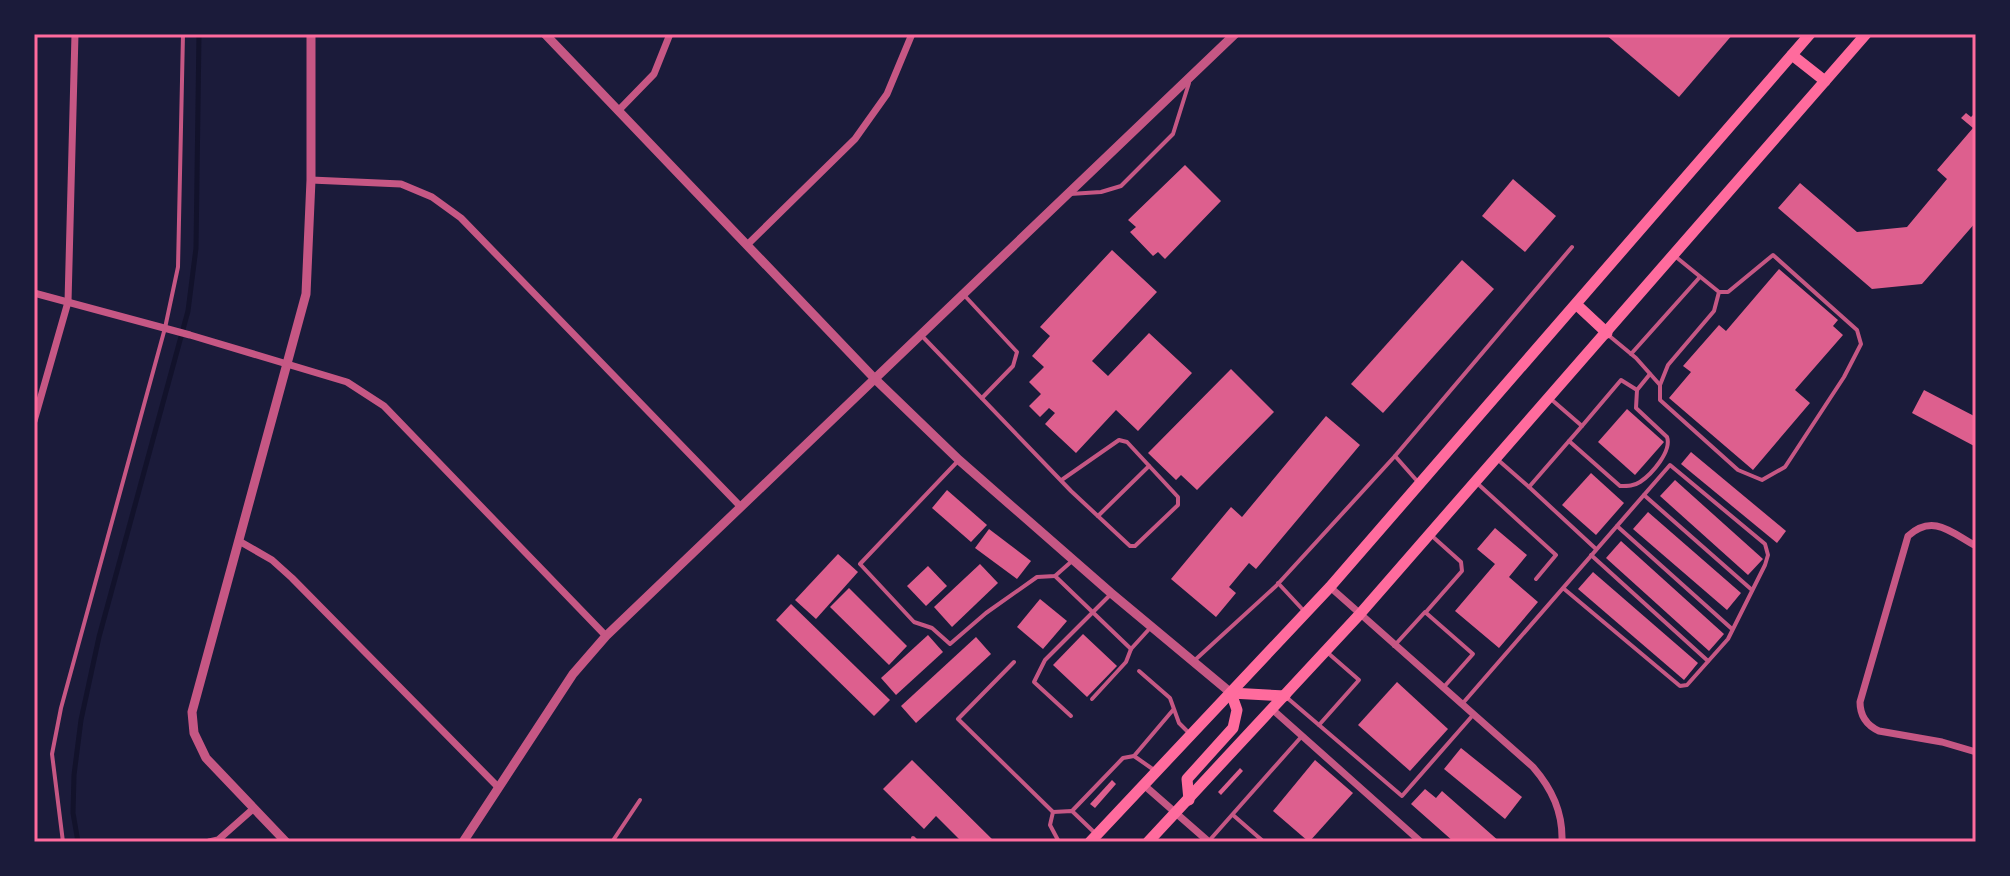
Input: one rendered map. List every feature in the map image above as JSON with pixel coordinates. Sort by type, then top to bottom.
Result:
[{"type":"main road","points":[[1094,838],[1330,587],[1810,34]]},
{"type":"main road","points":[[1148,842],[1359,615],[1866,34]]},
{"type":"main road","points":[[1792,55],[1825,81]]},
{"type":"main road","points":[[1577,305],[1607,333]]},
{"type":"main road","points":[[1231,693],[1285,696]]},
{"type":"main road","points":[[1189,800],[1187,779],[1233,728],[1237,710],[1231,693]]},
{"type":"street","points":[[34,421],[68,302],[75,34]]},
{"type":"street","points":[[286,842],[206,758],[194,733],[192,712],[306,294],[311,180],[311,34]]},
{"type":"street","points":[[545,34],[875,379],[959,460],[1231,693]]},
{"type":"street","points":[[618,111],[654,74],[670,34]]},
{"type":"street","points":[[747,245],[855,139],[887,94],[912,34]]},
{"type":"street","points":[[463,842],[573,674],[606,636],[1235,34]]},
{"type":"street","points":[[311,180],[401,184],[432,197],[461,218],[740,506]]},
{"type":"street","points":[[34,293],[347,382],[384,406],[606,636]]},
{"type":"street","points":[[1976,546],[1936,524],[1925,525],[1908,536],[1860,702],[1862,717],[1879,731],[1942,742],[1976,752]]},
{"type":"street","points":[[239,541],[272,560],[292,578],[498,787]]},
{"type":"street","points":[[1330,587],[1543,779],[1560,815],[1562,842]]},
{"type":"street","points":[[1273,710],[1421,842]]},
{"type":"street","points":[[1145,786],[1208,842]]},
{"type":"street","points":[[209,842],[218,840],[254,808]]},
{"type":"lane","points":[[63,842],[52,754],[61,708],[168,329],[178,267],[183,34]]},
{"type":"lane","points":[[1068,194],[1101,192],[1121,186],[1173,134],[1191,76]]},
{"type":"lane","points":[[1192,662],[1224,636],[1278,583],[1395,456],[1572,247]]},
{"type":"lane","points":[[1674,256],[1719,292],[1728,292],[1773,255],[1857,330],[1861,344],[1844,377],[1785,467],[1762,480],[1738,470],[1660,400],[1660,385],[1668,365],[1714,311],[1719,292]]},
{"type":"lane","points":[[1631,354],[1700,278]]},
{"type":"lane","points":[[963,294],[1017,352],[1013,366],[982,398]]},
{"type":"lane","points":[[1607,333],[1660,385]]},
{"type":"lane","points":[[921,335],[1098,516],[1130,546],[1135,546],[1178,505],[1178,497],[1127,442],[1119,440],[1063,479]]},
{"type":"lane","points":[[1569,441],[1620,486],[1631,486],[1642,481],[1667,450],[1669,442],[1636,408],[1637,390],[1650,374]]},
{"type":"lane","points":[[1529,487],[1621,380],[1637,390]]},
{"type":"lane","points":[[1550,398],[1582,426]]},
{"type":"lane","points":[[1395,456],[1420,483]]},
{"type":"lane","points":[[1497,459],[1596,549]]},
{"type":"lane","points":[[959,460],[860,564],[914,622],[932,628],[950,644],[986,613],[1037,577],[1055,576],[1074,560]]},
{"type":"lane","points":[[1462,705],[1596,549],[1670,465],[1765,544],[1768,555],[1732,629],[1687,685],[1674,683],[1563,588]]},
{"type":"lane","points":[[1098,516],[1149,466]]},
{"type":"lane","points":[[1476,482],[1556,555],[1536,579]]},
{"type":"lane","points":[[1644,495],[1752,590]]},
{"type":"lane","points":[[1617,526],[1732,629]]},
{"type":"lane","points":[[1394,646],[1462,571],[1461,562],[1430,534]]},
{"type":"lane","points":[[1591,555],[1708,661]]},
{"type":"lane","points":[[1055,576],[1131,649]]},
{"type":"lane","points":[[1278,583],[1306,612]]},
{"type":"lane","points":[[1071,716],[1034,682],[1045,660],[1111,593]]},
{"type":"lane","points":[[1425,612],[1473,654],[1443,688]]},
{"type":"lane","points":[[1092,699],[1126,662],[1131,649],[1151,627]]},
{"type":"lane","points":[[1319,725],[1359,680],[1326,651]]},
{"type":"lane","points":[[1014,662],[958,719],[1053,812],[1072,811],[1123,758],[1134,756],[1173,710]]},
{"type":"lane","points":[[1139,671],[1170,698],[1179,723],[1192,735]]},
{"type":"lane","points":[[1285,696],[1402,796],[1473,715]]},
{"type":"lane","points":[[1208,842],[1302,736]]},
{"type":"lane","points":[[1134,756],[1157,773]]},
{"type":"lane","points":[[612,842],[640,800]]},
{"type":"lane","points":[[1072,811],[1094,838]]},
{"type":"lane","points":[[1053,812],[1050,825],[1059,842]]},
{"type":"lane","points":[[1232,815],[1264,842]]},
{"type":"building","points":[[1605,34],[1733,34],[1679,97]]},
{"type":"building","points":[[1976,112],[1976,222],[1922,284],[1872,289],[1778,208],[1800,183],[1857,232],[1907,227],[1947,179],[1937,170],[1973,128],[1961,118],[1966,113],[1971,117]]},
{"type":"building","points":[[1185,165],[1221,201],[1165,259],[1158,252],[1153,256],[1130,232],[1136,227],[1128,220]]},
{"type":"building","points":[[1513,179],[1556,216],[1525,252],[1482,216]]},
{"type":"building","points":[[1112,250],[1157,292],[1092,361],[1108,376],[1149,333],[1192,373],[1138,431],[1116,410],[1076,453],[1045,424],[1055,413],[1049,408],[1040,417],[1029,406],[1041,394],[1029,382],[1044,367],[1032,356],[1050,336],[1040,327]]},
{"type":"building","points":[[1462,260],[1494,289],[1383,413],[1351,384]]},
{"type":"building","points":[[1779,269],[1838,320],[1833,326],[1843,335],[1795,390],[1810,403],[1753,470],[1669,398],[1691,372],[1683,366],[1719,325],[1726,331]]},
{"type":"building","points":[[1231,369],[1274,412],[1197,490],[1181,475],[1176,480],[1148,453]]},
{"type":"building","points":[[1924,390],[1976,417],[1976,447],[1912,413]]},
{"type":"building","points":[[1627,409],[1664,442],[1635,475],[1598,442]]},
{"type":"building","points":[[1326,416],[1360,445],[1256,569],[1249,563],[1229,587],[1236,593],[1216,617],[1171,579],[1231,507],[1242,517]]},
{"type":"building","points":[[1691,452],[1786,531],[1777,543],[1681,464]]},
{"type":"building","points":[[1591,473],[1624,503],[1596,535],[1562,505]]},
{"type":"building","points":[[1675,480],[1763,559],[1748,575],[1660,496]]},
{"type":"building","points":[[947,490],[987,525],[971,542],[932,508]]},
{"type":"building","points":[[1648,512],[1741,593],[1727,610],[1633,529]]},
{"type":"building","points":[[1495,528],[1527,555],[1509,577],[1538,602],[1499,648],[1455,611],[1495,564],[1477,549]]},
{"type":"building","points":[[989,529],[1031,561],[1017,579],[975,548]]},
{"type":"building","points":[[1621,541],[1724,634],[1709,651],[1606,558]]},
{"type":"building","points":[[838,554],[858,572],[816,619],[795,600]]},
{"type":"building","points":[[980,564],[998,583],[952,627],[934,607]]},
{"type":"building","points":[[928,566],[947,586],[926,606],[907,586]]},
{"type":"building","points":[[1593,572],[1698,663],[1684,680],[1578,589]]},
{"type":"building","points":[[849,588],[907,646],[889,665],[830,607]]},
{"type":"building","points":[[1040,599],[1067,621],[1043,649],[1017,627]]},
{"type":"building","points":[[791,604],[890,700],[874,716],[776,620]]},
{"type":"building","points":[[1083,634],[1117,666],[1087,697],[1053,665]]},
{"type":"building","points":[[928,635],[943,652],[896,695],[881,678]]},
{"type":"building","points":[[976,637],[991,654],[916,723],[901,706]]},
{"type":"building","points":[[1397,682],[1448,729],[1410,771],[1358,725]]},
{"type":"building","points":[[1461,748],[1522,797],[1505,819],[1444,769]]},
{"type":"building","points":[[912,760],[995,842],[962,842],[936,816],[924,829],[883,789]]},
{"type":"building","points":[[1315,760],[1353,793],[1309,842],[1273,811]]},
{"type":"building","points":[[1240,768],[1243,771],[1221,795],[1218,792]]},
{"type":"building","points":[[1112,780],[1116,784],[1095,808],[1090,804]]},
{"type":"building","points":[[1425,789],[1436,798],[1442,791],[1500,842],[1454,842],[1411,804]]},
{"type":"waterway","points":[[78,842],[73,813],[81,720],[99,637],[188,311],[196,248],[199,34]]}]
